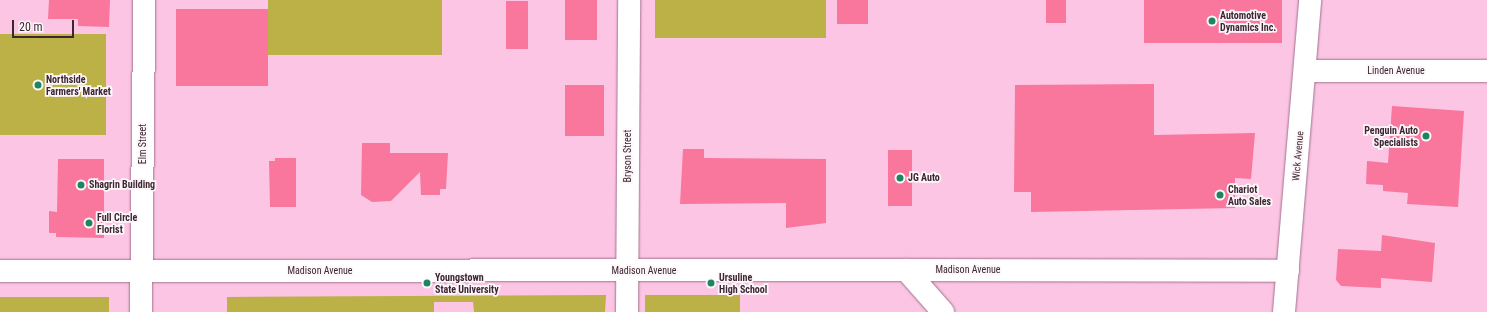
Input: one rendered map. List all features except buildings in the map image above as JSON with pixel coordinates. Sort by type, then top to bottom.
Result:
[{"type":"street","name":"Elm Street","points":[[141,312],[144,0]]},
{"type":"street","name":"Bryson Street","points":[[627,312],[629,0]]},
{"type":"street","name":"Wick Avenue","points":[[1284,312],[1310,0]]},
{"type":"street","name":"Linden Avenue","points":[[1305,71],[1487,71]]},
{"type":"street","points":[[906,270],[943,312]]},
{"type":"street","name":"Madison Avenue","points":[[0,271],[1288,271]]},
{"type":"shaded area","points":[[268,0],[442,0],[442,55],[268,55]]},
{"type":"shaded area","points":[[655,0],[826,0],[826,38],[655,38]]},
{"type":"shaded area","points":[[0,34],[106,34],[106,135],[0,135]]},
{"type":"shaded area","points":[[606,295],[605,312],[474,312],[473,302],[434,302],[434,312],[227,312],[227,297]]},
{"type":"shaded area","points":[[645,295],[740,295],[740,312],[645,312]]},
{"type":"shaded area","points":[[0,297],[109,297],[109,312],[0,312]]},
{"type":"place","name":"Automotive Dynamics Inc.","points":[[1212,21]]},
{"type":"place","name":"Northside Farmers' Market","points":[[38,85]]},
{"type":"place","name":"Penguin Auto Specialists","points":[[1426,136]]},
{"type":"place","name":"JG Auto","points":[[900,178]]},
{"type":"place","name":"Shagrin Building","points":[[81,185]]},
{"type":"place","name":"Chariot Auto Sales","points":[[1220,195]]},
{"type":"place","name":"Full Circle Florist","points":[[89,223]]},
{"type":"place","name":"Youngstown State University","points":[[427,283]]},
{"type":"place","name":"Ursuline High School","points":[[711,283]]}]
